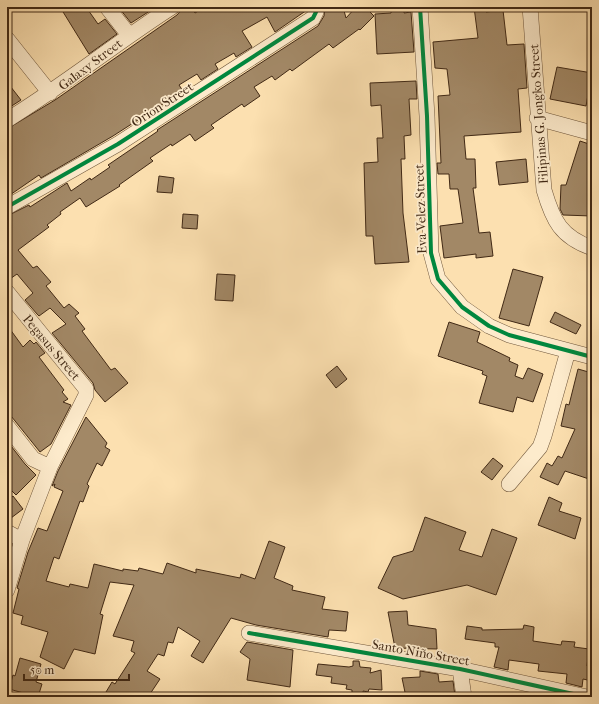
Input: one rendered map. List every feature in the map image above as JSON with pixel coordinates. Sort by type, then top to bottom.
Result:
[{"type":"street","points":[[108,7],[129,35]]},
{"type":"street","name":"Galaxy Street","points":[[7,120],[50,93],[129,35],[172,7]]},
{"type":"street","name":"Orion Street","points":[[7,207],[118,144],[313,18],[316,12],[316,7]]},
{"type":"street","name":"Eva Velez Street","points":[[420,7],[427,116],[431,253],[435,273],[442,286],[455,300],[478,319],[509,335],[592,357]]},
{"type":"street","name":"Filipinas G. Jongko Street","points":[[530,7],[542,179],[552,216],[560,228],[570,237],[592,248]]},
{"type":"street","points":[[7,39],[50,93]]},
{"type":"street","points":[[537,118],[592,134]]},
{"type":"street","name":"Pegasus Street","points":[[7,292],[86,389],[86,395],[50,467]]},
{"type":"street","points":[[509,484],[540,446],[568,351]]},
{"type":"street","points":[[7,426],[32,459],[50,467],[22,540],[7,590]]},
{"type":"street","points":[[7,532],[22,540]]},
{"type":"street","name":"Santo Niño Street","points":[[249,633],[460,669],[587,697]]},
{"type":"street","points":[[460,669],[464,697]]},
{"type":"building","points":[[60,7],[86,7],[98,24],[105,19],[117,34],[89,54]]},
{"type":"building","points":[[122,7],[156,7],[131,23],[120,9]]},
{"type":"building","points":[[184,7],[191,7],[195,13],[205,7],[307,7],[307,10],[275,32],[267,17],[242,31],[252,47],[236,57],[234,53],[215,64],[218,69],[201,80],[197,74],[179,85],[183,91],[113,136],[41,178],[39,175],[7,197],[7,129],[55,100],[177,15]]},
{"type":"building","points":[[325,7],[343,7],[346,18],[356,7],[365,7],[374,16],[360,30],[359,29],[333,48],[329,44],[292,71],[290,69],[275,80],[272,76],[254,87],[260,96],[244,107],[242,104],[211,125],[214,128],[195,141],[190,134],[172,146],[171,144],[150,158],[153,161],[119,185],[120,186],[86,207],[80,198],[60,212],[61,214],[47,225],[49,227],[18,250],[33,268],[37,266],[51,282],[46,286],[64,308],[69,304],[79,313],[75,316],[85,329],[82,331],[111,370],[115,368],[128,383],[105,402],[95,390],[93,383],[52,333],[66,324],[50,308],[39,316],[37,314],[25,300],[33,293],[17,274],[7,281],[7,216],[29,205],[30,207],[67,183],[71,191],[90,178],[91,180],[110,167],[108,165],[158,131],[157,130],[318,26],[324,16]]},
{"type":"building","points":[[392,7],[405,7],[404,13],[411,12],[414,52],[377,54],[375,14],[391,13]]},
{"type":"building","points":[[474,7],[486,7],[486,12],[503,10],[507,45],[524,44],[527,88],[518,89],[521,132],[464,136],[466,159],[475,159],[476,188],[473,188],[479,233],[490,232],[493,256],[476,258],[476,254],[444,258],[440,226],[463,223],[458,189],[450,189],[449,174],[438,174],[437,163],[441,163],[438,96],[450,95],[447,69],[435,68],[433,42],[478,38]]},
{"type":"building","points":[[557,67],[592,73],[586,106],[550,99]]},
{"type":"building","points":[[416,81],[417,99],[409,99],[411,135],[404,136],[405,159],[401,159],[403,213],[409,262],[375,264],[373,236],[366,236],[364,163],[378,162],[377,138],[383,138],[381,105],[371,106],[370,83]]},
{"type":"building","points":[[7,82],[21,100],[7,109]]},
{"type":"building","points":[[580,141],[592,145],[592,216],[563,215],[560,209],[561,185],[566,185]]},
{"type":"building","points":[[526,159],[528,182],[499,185],[496,162]]},
{"type":"building","points":[[159,176],[174,178],[172,193],[157,192]]},
{"type":"building","points":[[183,214],[198,215],[197,229],[182,228]]},
{"type":"building","points":[[513,269],[543,277],[529,326],[499,318]]},
{"type":"building","points":[[217,274],[235,275],[233,301],[215,300]]},
{"type":"building","points":[[555,312],[581,325],[576,334],[550,322]]},
{"type":"building","points":[[449,322],[480,332],[477,342],[510,358],[509,361],[518,365],[515,376],[523,379],[528,368],[543,374],[533,402],[517,397],[513,412],[479,403],[487,376],[482,374],[483,371],[438,356]]},
{"type":"building","points":[[7,325],[23,347],[30,340],[34,344],[36,342],[45,353],[39,357],[64,390],[62,392],[68,399],[63,402],[71,405],[51,444],[40,452],[7,411]]},
{"type":"building","points":[[337,366],[347,379],[336,388],[326,375]]},
{"type":"building","points":[[578,369],[592,373],[592,476],[590,476],[589,479],[565,471],[558,485],[540,477],[547,463],[552,466],[558,456],[562,458],[575,429],[561,426],[566,404],[569,405]]},
{"type":"building","points":[[86,417],[107,443],[105,447],[110,450],[102,466],[97,463],[87,484],[89,486],[83,502],[80,501],[59,559],[54,557],[46,581],[69,587],[70,584],[88,588],[94,564],[123,571],[123,569],[138,571],[139,568],[163,574],[167,563],[196,573],[196,569],[240,578],[241,574],[255,579],[269,541],[285,547],[274,578],[293,586],[292,590],[325,597],[322,609],[348,612],[346,631],[329,630],[328,637],[256,625],[231,618],[203,663],[191,656],[200,641],[178,627],[173,643],[168,642],[164,656],[158,654],[147,671],[160,679],[148,697],[103,697],[112,682],[115,684],[135,653],[131,651],[134,641],[113,636],[134,585],[110,582],[100,614],[103,615],[95,654],[74,649],[64,669],[40,657],[48,632],[21,624],[23,616],[13,613],[19,589],[17,588],[28,552],[38,528],[47,531],[63,491],[54,487],[55,484],[52,486],[58,471]]},
{"type":"building","points":[[8,442],[25,464],[36,475],[16,495],[7,486]]},
{"type":"building","points":[[493,458],[503,466],[492,480],[481,472]]},
{"type":"building","points":[[13,496],[23,509],[7,521],[7,501]]},
{"type":"building","points":[[549,497],[562,503],[559,511],[581,518],[575,539],[538,525]]},
{"type":"building","points":[[425,517],[466,532],[459,550],[482,557],[492,529],[517,538],[496,595],[467,585],[403,599],[378,588],[393,557],[413,551]]},
{"type":"building","points":[[407,611],[408,625],[436,629],[437,649],[395,648],[388,612]]},
{"type":"building","points":[[524,625],[534,627],[533,641],[561,645],[562,641],[575,642],[574,647],[589,649],[587,666],[592,667],[592,681],[583,679],[582,687],[566,683],[567,674],[538,671],[539,664],[509,660],[508,670],[494,667],[499,647],[495,647],[495,643],[465,639],[467,626],[482,628],[482,630],[523,629]]},
{"type":"building","points":[[247,642],[293,650],[290,687],[247,680],[250,659],[240,652]]},
{"type":"building","points":[[20,658],[41,664],[36,682],[42,684],[38,697],[9,689],[13,675],[15,676]]},
{"type":"building","points":[[353,661],[359,661],[360,667],[371,668],[370,673],[381,670],[382,690],[369,689],[368,692],[363,691],[364,697],[352,697],[352,690],[346,689],[347,685],[331,683],[332,677],[316,675],[318,664],[349,667],[353,666]]},
{"type":"building","points":[[420,671],[438,674],[439,682],[453,681],[455,696],[406,697],[402,678],[420,677]]},
{"type":"cycle path","points":[[7,207],[118,144],[313,18],[316,12],[316,7]]},
{"type":"cycle path","points":[[420,7],[427,116],[431,253],[438,279],[462,307],[489,326],[509,335],[592,357]]},
{"type":"cycle path","points":[[249,633],[460,669],[587,697]]}]
